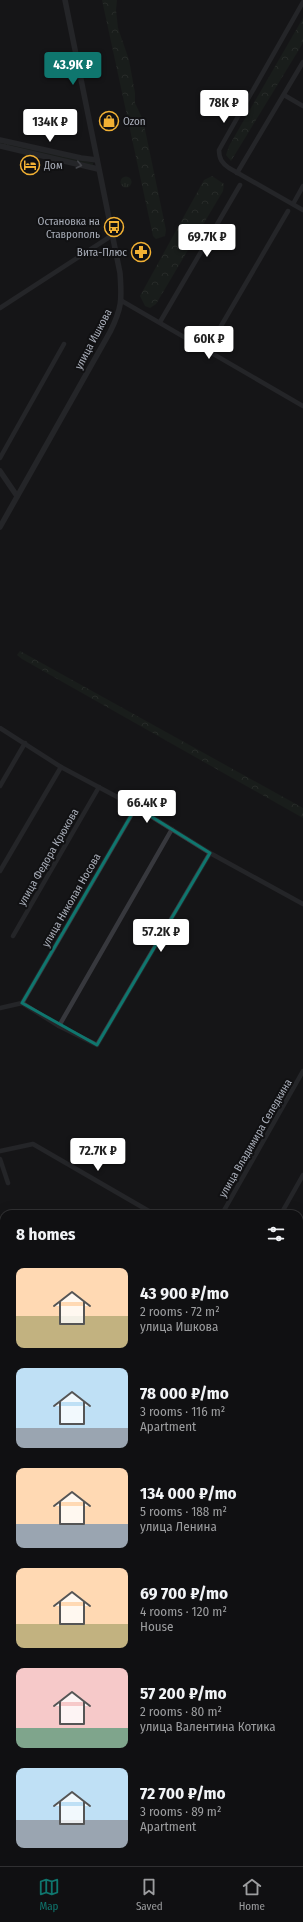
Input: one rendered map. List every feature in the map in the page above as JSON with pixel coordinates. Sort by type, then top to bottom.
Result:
[{"type":"street","name":"улица Ишкова","points":[[0,527],[110,332],[120,312],[122,301],[120,273],[65,0]]},
{"type":"street","points":[[303,2],[219,150],[219,156],[223,163],[303,210]]},
{"type":"street","points":[[238,173],[303,62]]},
{"type":"street","points":[[284,96],[303,106]]},
{"type":"street","points":[[0,140],[81,158],[97,160]]},
{"type":"street","points":[[0,146],[98,169]]},
{"type":"street","points":[[160,322],[240,185]]},
{"type":"street","points":[[293,204],[303,186]]},
{"type":"street","points":[[207,350],[288,210]]},
{"type":"street","points":[[0,308],[112,234]]},
{"type":"street","points":[[122,301],[303,406]]},
{"type":"street","points":[[0,458],[64,344]]},
{"type":"street","points":[[0,471],[17,496]]},
{"type":"street","points":[[0,728],[61,767],[136,807],[210,853],[303,904]]},
{"type":"street","points":[[0,786],[25,743]]},
{"type":"street","points":[[0,871],[61,767]]},
{"type":"street","name":"улица Федора Крюкова","points":[[13,936],[99,787]]},
{"type":"street","name":"улица Николая Носова","points":[[22,1003],[136,807]]},
{"type":"street","points":[[60,1026],[172,830]]},
{"type":"street","points":[[0,1008],[22,1003],[60,1026],[97,1045],[210,853]]},
{"type":"street","name":"улица Владимира Селедкина","points":[[224,1210],[303,1071]]},
{"type":"street","points":[[0,1151],[33,1144],[147,1210]]},
{"type":"street","points":[[0,1159],[8,1182]]},
{"type":"street","points":[[283,1210],[303,1175]]},
{"type":"highlighted area","points":[[136,807],[210,853],[97,1045],[22,1003]]},
{"type":"green space","points":[[102,0],[117,0],[116,10],[118,28],[129,60],[135,93],[135,103],[143,120],[166,230],[165,236],[156,239],[153,236]]},
{"type":"green space","points":[[303,18],[303,43],[231,161],[226,155],[229,146]]},
{"type":"green space","points":[[0,142],[93,163],[93,165],[0,144]]},
{"type":"green space","points":[[212,176],[224,184],[223,191],[156,304],[150,308],[145,306],[140,296],[204,180]]},
{"type":"green space","points":[[124,177],[128,177],[130,178],[130,186],[124,187],[121,184],[121,180]]},
{"type":"green space","points":[[20,651],[303,808],[303,818],[22,659],[17,655]]},
{"type":"place","name":"Ozon","points":[[109,121]]},
{"type":"place","name":"Дом","points":[[30,165]]},
{"type":"place","name":"Остановка на Ставрополь","points":[[114,227]]},
{"type":"place","name":"Вита-Плюс","points":[[141,252]]}]
